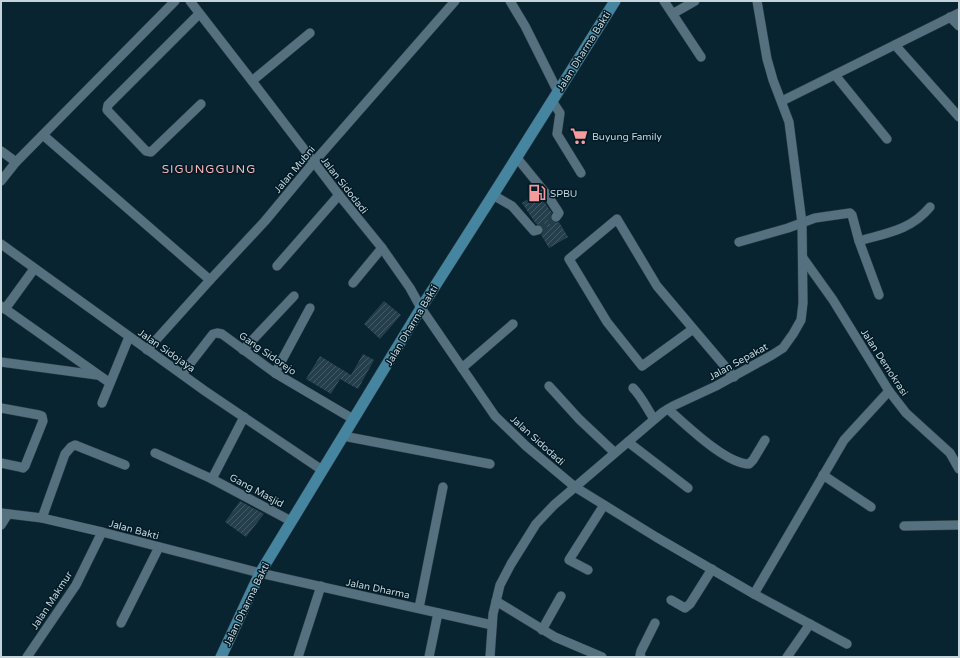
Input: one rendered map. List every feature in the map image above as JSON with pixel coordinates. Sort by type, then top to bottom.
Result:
[{"type":"main road","name":"Jalan Dharma Bakti","points":[[221,657],[260,573],[291,521],[421,308],[615,1]]},
{"type":"street","points":[[1,181],[16,162],[175,1]]},
{"type":"street","name":"Jalan Sidodadi","points":[[190,1],[339,195],[382,248],[462,368],[496,416],[508,430],[574,487],[754,594],[847,644]]},
{"type":"street","name":"Jalan Mubni","points":[[147,350],[264,222],[314,162],[455,1]]},
{"type":"street","points":[[510,1],[525,26],[555,96],[560,113],[557,134],[581,173]]},
{"type":"street","points":[[664,1],[674,13],[702,57]]},
{"type":"street","points":[[674,13],[695,1]]},
{"type":"street","name":"Jalan Sepakat","points":[[490,657],[492,625],[500,585],[511,564],[536,524],[554,505],[614,452],[668,409],[689,398],[704,393],[783,348],[793,334],[800,320],[803,303],[802,223],[789,122],[773,80],[767,59],[757,1]]},
{"type":"street","points":[[199,14],[108,105],[107,110],[146,151],[151,152],[201,104]]},
{"type":"street","points":[[782,101],[955,15],[959,26]]},
{"type":"street","points":[[252,81],[310,33]]},
{"type":"street","points":[[896,45],[959,117]]},
{"type":"street","points":[[835,75],[886,139]]},
{"type":"street","points":[[43,135],[210,280]]},
{"type":"street","points":[[1,151],[16,162]]},
{"type":"street","points":[[517,158],[548,196],[559,213],[556,217]]},
{"type":"street","points":[[277,266],[339,195]]},
{"type":"street","points":[[493,195],[512,206],[534,231],[538,230]]},
{"type":"street","points":[[859,241],[900,229],[911,224],[922,216],[930,207]]},
{"type":"street","points":[[739,242],[788,228],[816,218],[850,213],[852,215],[859,241],[879,295]]},
{"type":"street","points":[[693,329],[642,366],[607,322],[569,259],[617,219],[657,286],[734,377]]},
{"type":"street","name":"Jalan Sidojaya","points":[[1,244],[205,391],[322,470]]},
{"type":"street","points":[[353,283],[382,248]]},
{"type":"street","name":"Jalan Demokrasi","points":[[803,258],[832,300],[889,391],[906,413],[950,452],[959,468]]},
{"type":"street","points":[[34,269],[3,307],[110,383]]},
{"type":"street","points":[[243,350],[294,296]]},
{"type":"street","points":[[274,373],[310,308]]},
{"type":"street","points":[[462,368],[513,324]]},
{"type":"street","name":"Gang Sidorejo","points":[[182,374],[213,334],[222,334],[274,373],[353,419]]},
{"type":"street","points":[[102,403],[129,337]]},
{"type":"street","points":[[1,362],[100,375]]},
{"type":"street","points":[[549,386],[579,419],[614,452]]},
{"type":"street","points":[[633,388],[654,419]]},
{"type":"street","points":[[754,594],[844,440],[889,391]]},
{"type":"street","points":[[1,408],[39,415],[42,416],[43,421],[23,468],[1,463]]},
{"type":"street","points":[[668,409],[696,434],[731,460],[742,464],[749,464],[766,440]]},
{"type":"street","points":[[212,479],[244,417]]},
{"type":"street","points":[[343,436],[490,464]]},
{"type":"street","points":[[628,442],[688,488]]},
{"type":"street","points":[[42,518],[65,454],[71,446],[75,445],[125,466]]},
{"type":"street","name":"Gang Masjid","points":[[155,454],[212,479],[291,521]]},
{"type":"street","points":[[823,476],[871,508]]},
{"type":"street","points":[[419,608],[443,487]]},
{"type":"street","points":[[588,570],[569,560],[604,505]]},
{"type":"street","points":[[1,525],[4,514]]},
{"type":"street","name":"Jalan Bakti","points":[[4,514],[42,518],[260,573]]},
{"type":"street","points":[[904,526],[959,526]]},
{"type":"street","name":"Jalan Makmur","points":[[27,657],[76,585],[102,532]]},
{"type":"street","points":[[121,623],[159,547]]},
{"type":"street","points":[[671,600],[685,608],[690,604],[712,569]]},
{"type":"street","name":"Jalan Dharma","points":[[260,573],[492,625]]},
{"type":"street","points":[[298,657],[321,586]]},
{"type":"street","points":[[542,630],[561,596]]},
{"type":"street","points":[[496,601],[555,638],[602,657]]},
{"type":"street","points":[[429,657],[438,613]]},
{"type":"street","points":[[641,657],[641,652],[654,622]]},
{"type":"street","points":[[787,657],[810,624]]},
{"type":"building","points":[[538,193],[552,213],[550,216],[551,220],[555,223],[559,222],[568,237],[549,248],[541,235],[544,231],[543,226],[536,224],[522,203]]},
{"type":"building","points":[[384,301],[401,315],[380,339],[364,324]]},
{"type":"building","points":[[363,354],[374,360],[358,389],[340,379],[331,394],[306,379],[320,356],[351,375]]},
{"type":"building","points":[[240,501],[264,514],[246,537],[225,522]]},
{"type":"tunnel","points":[[538,230],[556,217]]},
{"type":"place","name":"Buyung Family","points":[[579,136]]},
{"type":"place","name":"SPBU","points":[[537,193]]},
{"type":"district","name":"SIGUNGGUNG","points":[[209,169]]}]
